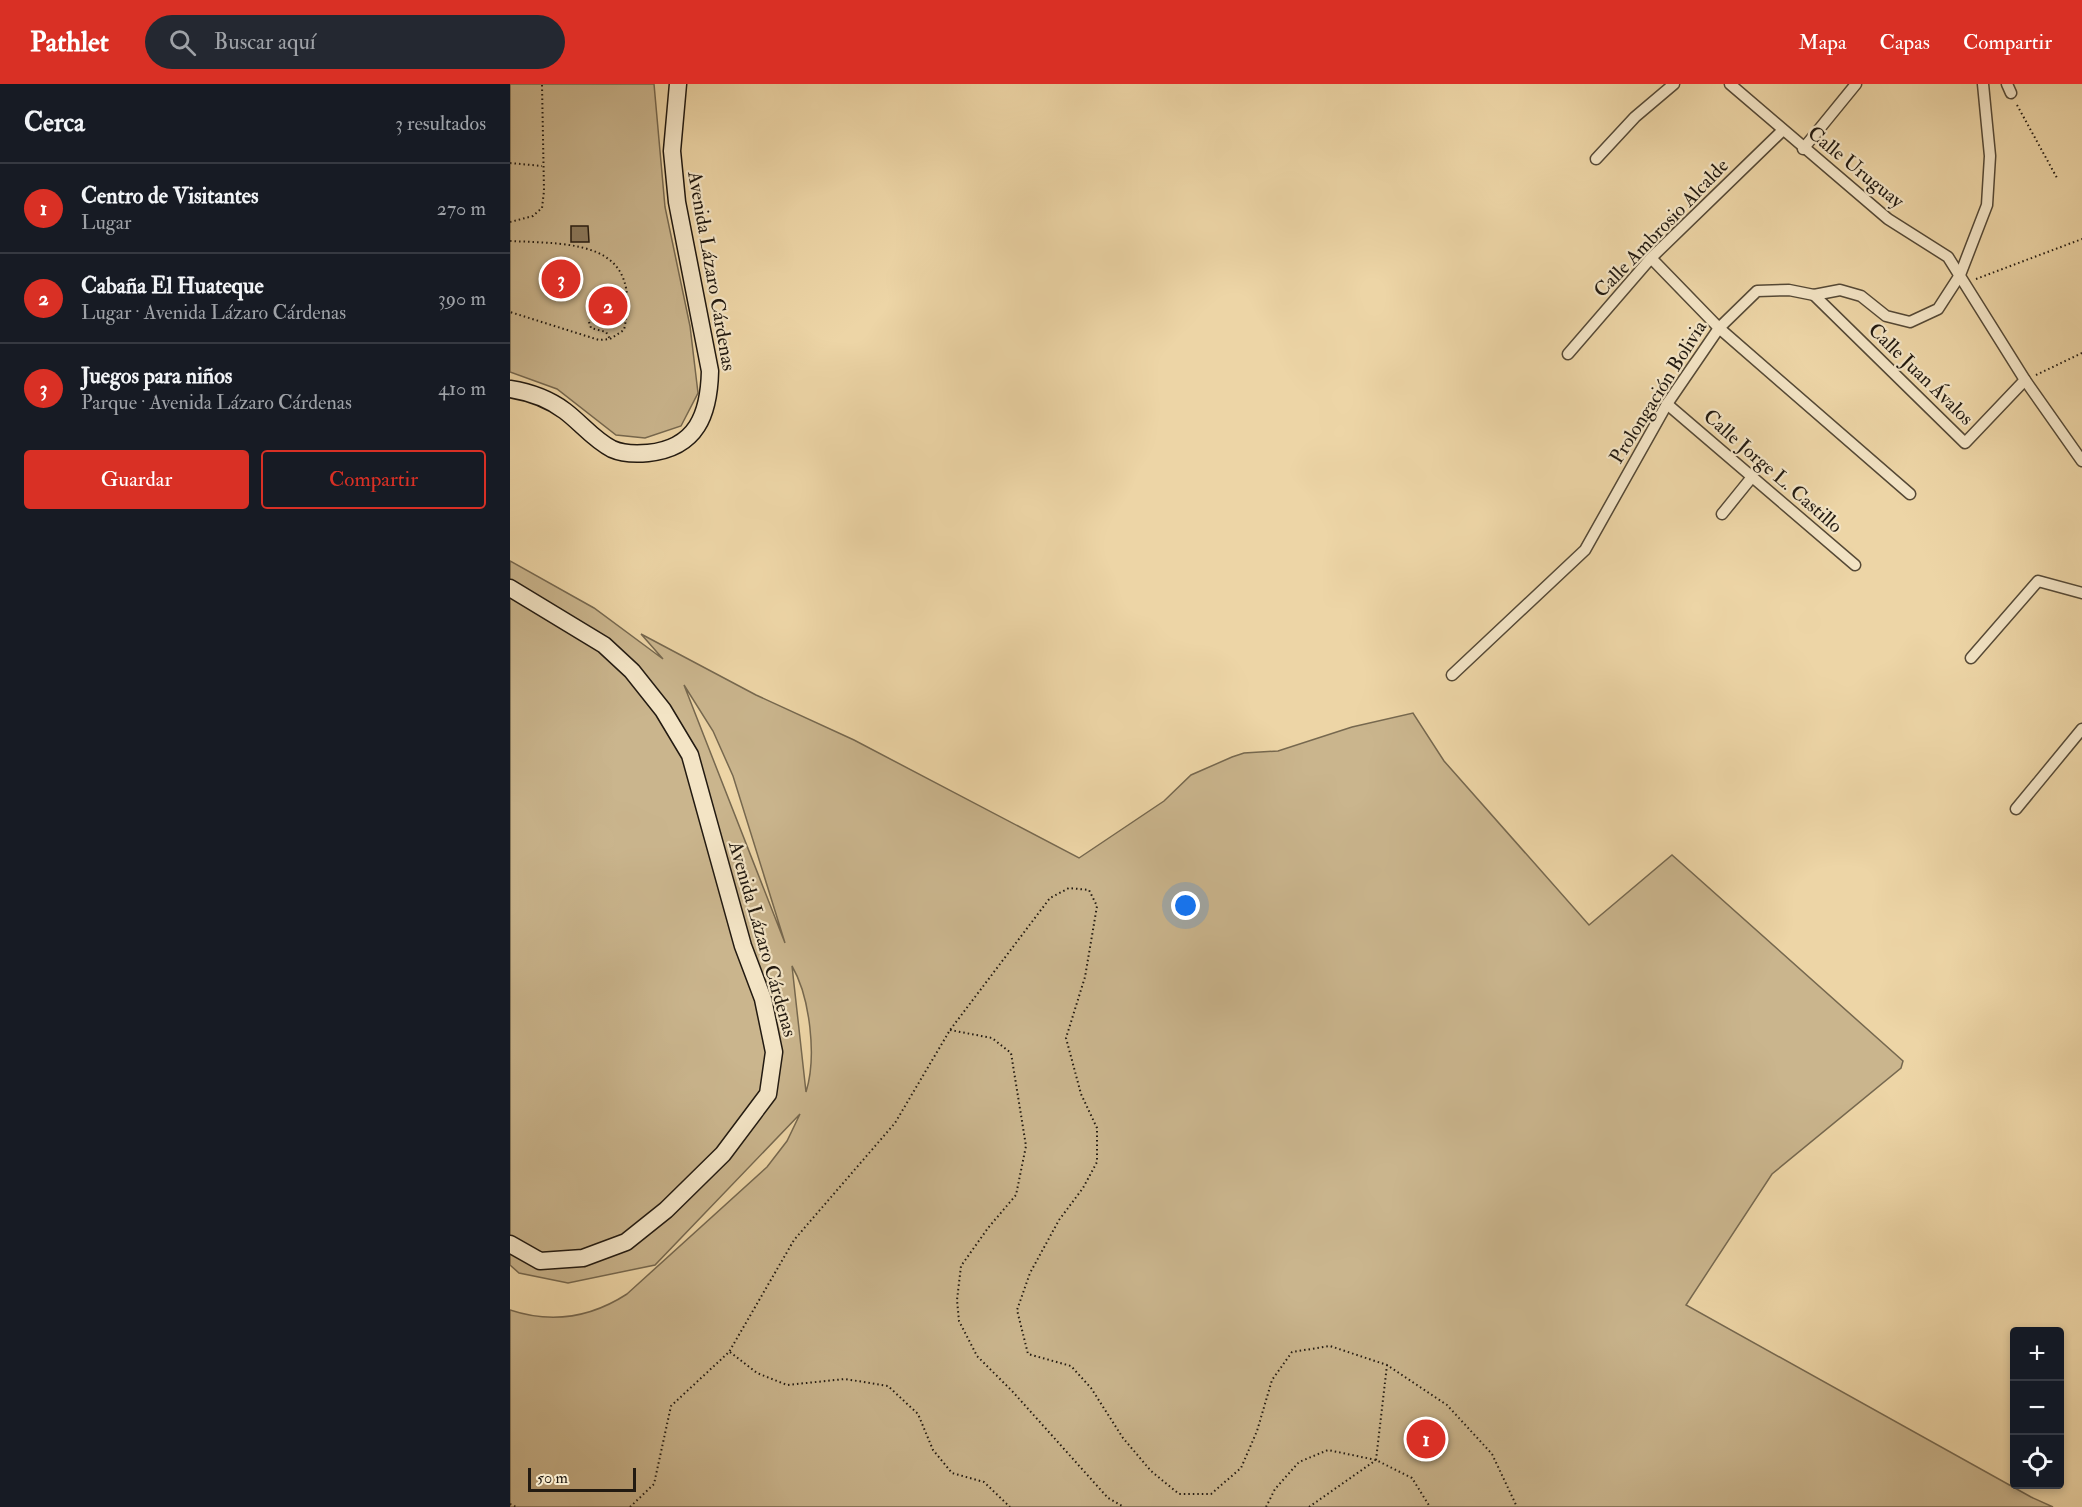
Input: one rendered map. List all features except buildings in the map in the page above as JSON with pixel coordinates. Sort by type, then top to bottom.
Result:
[{"type":"main road","name":"Avenida Lázaro Cárdenas","points":[[510,389],[531,393],[548,401],[564,410],[592,436],[614,450],[635,454],[659,452],[685,441],[700,424],[710,400],[711,371],[677,202],[672,151],[678,84]]},
{"type":"main road","name":"Avenida Lázaro Cárdenas","points":[[510,588],[604,645],[632,670],[663,710],[690,755],[742,946],[763,999],[774,1052],[768,1094],[723,1154],[666,1210],[626,1242],[583,1258],[540,1261],[510,1245]]},
{"type":"street","points":[[1596,159],[1635,117],[1674,84]]},
{"type":"street","name":"Calle Uruguay","points":[[1730,84],[1803,149],[1888,219],[1931,244],[1948,257],[2025,380],[2082,461]]},
{"type":"street","points":[[1803,149],[1856,84]]},
{"type":"street","name":"Prolongación Bolivia","points":[[1452,675],[1585,550],[1667,404],[1719,328],[1757,291],[1790,290],[1814,296],[1840,290],[1861,296],[1886,316],[1910,322],[1938,309],[1962,279],[1987,205],[1990,156],[1983,84]]},
{"type":"street","name":"Calle Ambrosio Alcalde","points":[[1569,354],[1651,258],[1783,130]]},
{"type":"street","points":[[1651,258],[1719,328],[1910,494]]},
{"type":"street","name":"Calle Juan Ávalos","points":[[1814,296],[1965,444],[2025,380]]},
{"type":"street","name":"Calle Jorge L. Castillo","points":[[1667,404],[1855,565]]},
{"type":"street","points":[[1722,514],[1752,477]]},
{"type":"street","points":[[1971,658],[2038,581],[2082,593]]},
{"type":"street","points":[[2016,809],[2082,729]]},
{"type":"path","points":[[510,222],[533,216],[542,208],[542,84]]},
{"type":"path","points":[[2009,88],[2057,178]]},
{"type":"path","points":[[510,163],[542,166]]},
{"type":"path","points":[[1962,279],[2082,239]]},
{"type":"path","points":[[510,241],[559,244],[597,250],[618,267],[625,284],[628,314],[624,330],[610,339],[598,340],[510,312]]},
{"type":"path","points":[[621,316],[628,314]]},
{"type":"path","points":[[590,322],[591,328],[606,332],[610,339]]},
{"type":"path","points":[[2025,380],[2082,353]]},
{"type":"path","points":[[630,1507],[654,1484],[671,1406],[729,1352],[794,1240],[895,1123],[950,1030],[1050,898],[1069,888],[1089,890],[1097,906],[1085,977],[1066,1038],[1081,1094],[1097,1128],[1098,1162],[1083,1188],[1059,1220],[1030,1273],[1017,1310],[1028,1354],[1071,1366],[1091,1388],[1123,1438],[1151,1471],[1179,1494],[1212,1494],[1240,1468],[1257,1431],[1272,1380],[1292,1352],[1330,1346],[1388,1365],[1447,1405],[1492,1454],[1517,1507]]},
{"type":"path","points":[[950,1030],[992,1038],[1011,1053],[1026,1146],[1016,1195],[988,1228],[961,1266],[957,1299],[959,1321],[977,1356],[1013,1392],[1108,1498],[1124,1507]]},
{"type":"path","points":[[729,1352],[757,1373],[787,1385],[845,1379],[888,1386],[918,1414],[933,1450],[952,1473],[984,1482],[1010,1507]]},
{"type":"path","points":[[1309,1507],[1376,1460],[1388,1365]]},
{"type":"path","points":[[1266,1507],[1275,1489],[1299,1462],[1328,1450],[1376,1460],[1412,1478],[1430,1507]]},
{"type":"path","points":[[510,1504],[516,1507]]},
{"type":"shaded area","points":[[510,84],[654,84],[665,207],[690,326],[698,393],[681,426],[645,438],[616,435],[557,389],[510,372]]},
{"type":"shaded area","points":[[510,561],[594,608],[663,659],[641,634],[756,695],[854,740],[1079,858],[1164,801],[1191,775],[1232,757],[1244,753],[1278,751],[1352,727],[1413,713],[1444,761],[1589,925],[1672,855],[1903,1061],[1901,1068],[1772,1174],[1686,1305],[2010,1485],[2010,1489],[2017,1489],[2053,1507],[510,1507],[510,1310],[541,1317],[570,1316],[599,1309],[627,1294],[767,1167],[787,1141],[800,1114],[655,1265],[568,1283],[519,1273],[510,1265]],"holes":[[[684,685],[713,731],[733,776],[785,943]],[[792,966],[798,979],[810,1028],[811,1062],[806,1092]]]},
{"type":"place","name":"Juegos para niños","points":[[561,279]]},
{"type":"place","name":"Cabaña El Huateque","points":[[608,306]]},
{"type":"place","name":"Centro de Visitantes","points":[[1426,1439]]}]
